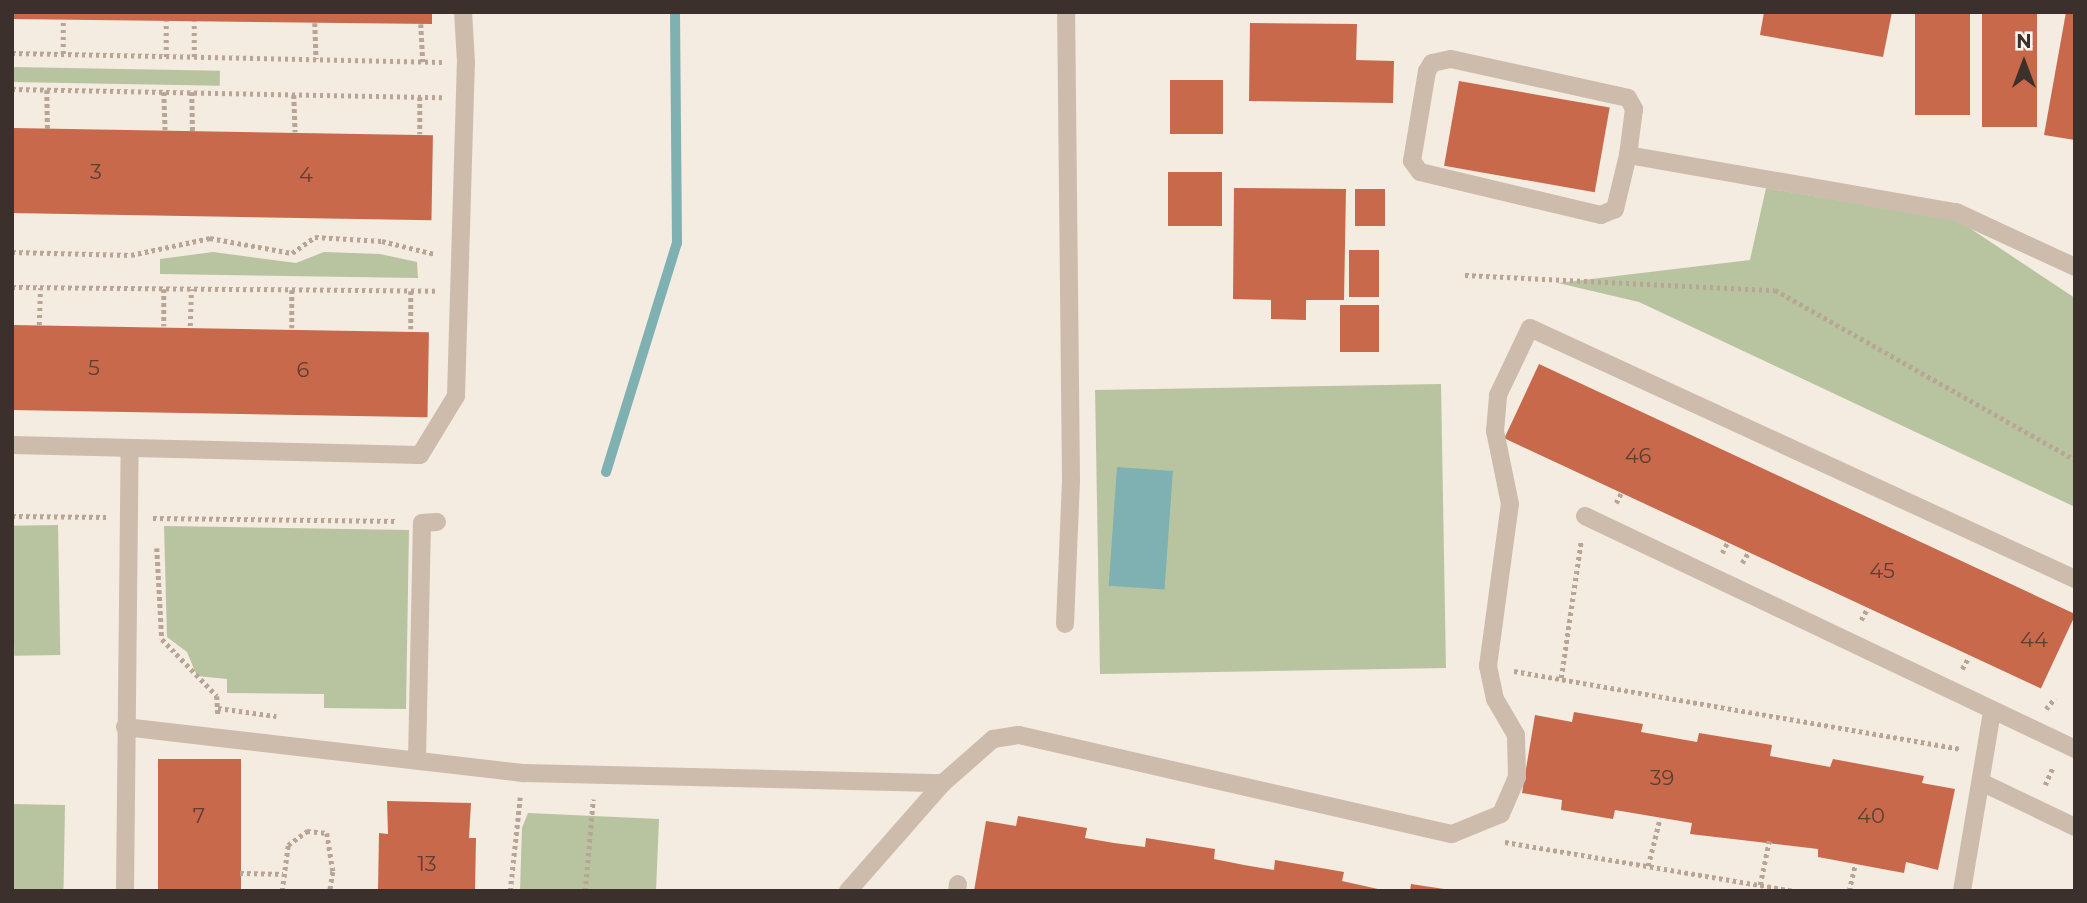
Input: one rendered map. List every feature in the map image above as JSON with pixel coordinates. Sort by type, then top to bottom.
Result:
[{"type":"street","points":[[12,445],[420,455],[456,396],[466,62],[463,12]]},
{"type":"street","points":[[1065,624],[1070,480],[1066,12]]},
{"type":"street","points":[[1451,60],[1628,98],[1634,109],[1628,155],[1619,201],[1609,214],[1601,215],[1428,176],[1412,161],[1427,71],[1432,63],[1451,60]]},
{"type":"street","points":[[1628,155],[1956,212],[2075,267]]},
{"type":"street","points":[[848,891],[943,783],[993,739],[1019,735],[1452,834],[1501,814],[1517,777],[1516,735],[1495,699],[1488,667],[1510,504],[1496,431],[1498,395],[1530,328],[2075,579]]},
{"type":"street","points":[[125,891],[127,517],[130,448]]},
{"type":"street","points":[[1585,516],[2069,746]]},
{"type":"street","points":[[417,760],[422,523],[437,522]]},
{"type":"street","points":[[1962,891],[1993,711]]},
{"type":"street","points":[[125,727],[523,774],[943,783]]},
{"type":"street","points":[[1981,782],[2075,827]]},
{"type":"path","points":[[62,54],[63,20]]},
{"type":"path","points":[[166,21],[166,57]]},
{"type":"path","points":[[194,21],[194,57]]},
{"type":"path","points":[[315,23],[316,60]]},
{"type":"path","points":[[421,24],[423,62]]},
{"type":"path","points":[[12,53],[466,62]]},
{"type":"path","points":[[12,89],[465,98]]},
{"type":"path","points":[[47,90],[48,128]]},
{"type":"path","points":[[164,92],[165,130]]},
{"type":"path","points":[[192,92],[193,131]]},
{"type":"path","points":[[294,94],[295,132]]},
{"type":"path","points":[[420,97],[420,134]]},
{"type":"path","points":[[12,252],[131,255],[211,238],[292,253],[315,237],[382,241],[460,260]]},
{"type":"path","points":[[1465,275],[1775,290],[2075,460]]},
{"type":"path","points":[[12,287],[460,291]]},
{"type":"path","points":[[39,325],[40,288]]},
{"type":"path","points":[[164,289],[164,326]]},
{"type":"path","points":[[190,327],[191,289]]},
{"type":"path","points":[[292,290],[292,328]]},
{"type":"path","points":[[411,291],[411,329]]},
{"type":"path","points":[[12,516],[396,521]]},
{"type":"path","points":[[1561,678],[1585,516]]},
{"type":"path","points":[[156,518],[156,531]]},
{"type":"path","points":[[157,545],[162,639],[218,696],[216,737]]},
{"type":"path","points":[[1488,667],[1986,753]]},
{"type":"path","points":[[2035,808],[2069,746]]},
{"type":"path","points":[[510,891],[523,774]]},
{"type":"path","points":[[585,891],[594,777]]},
{"type":"path","points":[[1648,866],[1660,818]]},
{"type":"path","points":[[282,891],[288,845],[307,831],[327,833],[333,872],[330,891]]},
{"type":"path","points":[[1452,834],[1794,891]]},
{"type":"path","points":[[1760,885],[1769,841]]},
{"type":"path","points":[[1849,891],[1855,864]]},
{"type":"path","points":[[240,873],[283,874]]},
{"type":"green space","points":[[12,67],[220,71],[220,86],[12,82]]},
{"type":"green space","points":[[1766,188],[1959,221],[2075,298],[2075,507],[1639,302],[1558,283],[1750,260]]},
{"type":"green space","points":[[213,252],[296,263],[324,252],[380,254],[417,262],[418,278],[160,274],[160,259]]},
{"type":"green space","points":[[1441,384],[1446,668],[1100,674],[1095,390]]},
{"type":"green space","points":[[58,525],[60,655],[14,656],[12,526]]},
{"type":"green space","points":[[164,526],[409,530],[406,709],[324,708],[324,694],[227,693],[227,679],[197,676],[187,652],[167,637]]},
{"type":"green space","points":[[12,804],[65,805],[63,891],[12,890]]},
{"type":"green space","points":[[528,813],[659,819],[656,891],[520,891],[522,828]]},
{"type":"water","points":[[1117,467],[1173,471],[1165,590],[1109,586]]},
{"type":"building","points":[[12,12],[432,12],[432,24],[12,19]]},
{"type":"building","points":[[1764,12],[1892,12],[1883,57],[1760,35]]},
{"type":"building","points":[[1915,12],[1970,12],[1970,115],[1915,115]]},
{"type":"building","points":[[1982,12],[2037,12],[2037,127],[1982,127]]},
{"type":"building","points":[[2066,12],[2075,12],[2075,140],[2044,135]]},
{"type":"building","points":[[1250,23],[1357,24],[1356,60],[1394,61],[1393,103],[1249,101]]},
{"type":"building","points":[[1170,80],[1223,80],[1223,134],[1170,134]]},
{"type":"building","points":[[1459,81],[1610,108],[1595,192],[1444,166]]},
{"type":"building","points":[[12,128],[433,135],[431,220],[12,213]]},
{"type":"building","points":[[1168,172],[1222,172],[1222,226],[1168,226]]},
{"type":"building","points":[[1234,188],[1346,189],[1344,300],[1306,300],[1306,320],[1271,319],[1271,300],[1233,299]]},
{"type":"building","points":[[1355,189],[1385,189],[1385,226],[1355,226]]},
{"type":"building","points":[[1349,250],[1379,250],[1379,297],[1349,297]]},
{"type":"building","points":[[1340,305],[1379,305],[1379,352],[1340,352]]},
{"type":"building","points":[[12,325],[429,332],[427,417],[12,410]]},
{"type":"building","points":[[1539,364],[2075,614],[2041,689],[1504,438]]},
{"type":"building","points":[[1574,712],[1643,724],[1641,732],[1697,742],[1699,733],[1772,745],[1770,756],[1830,767],[1833,759],[1924,776],[1922,783],[1955,789],[1938,870],[1906,862],[1904,873],[1818,857],[1818,849],[1690,834],[1692,823],[1615,810],[1613,819],[1561,810],[1562,800],[1522,793],[1535,715],[1572,722]]},
{"type":"building","points":[[158,759],[241,759],[241,891],[158,891]]},
{"type":"building","points":[[387,801],[471,803],[469,838],[476,838],[475,891],[378,891],[379,833],[388,834]]},
{"type":"building","points":[[1018,816],[1087,828],[1085,838],[1114,843],[1145,847],[1146,838],[1215,849],[1214,859],[1244,865],[1274,870],[1275,860],[1344,872],[1342,881],[1387,891],[974,891],[986,821],[1016,826]]},
{"type":"building","points":[[1411,884],[1444,889],[1444,891],[1410,891]]},
{"type":"waterway","points":[[606,472],[677,243],[675,12]]}]
